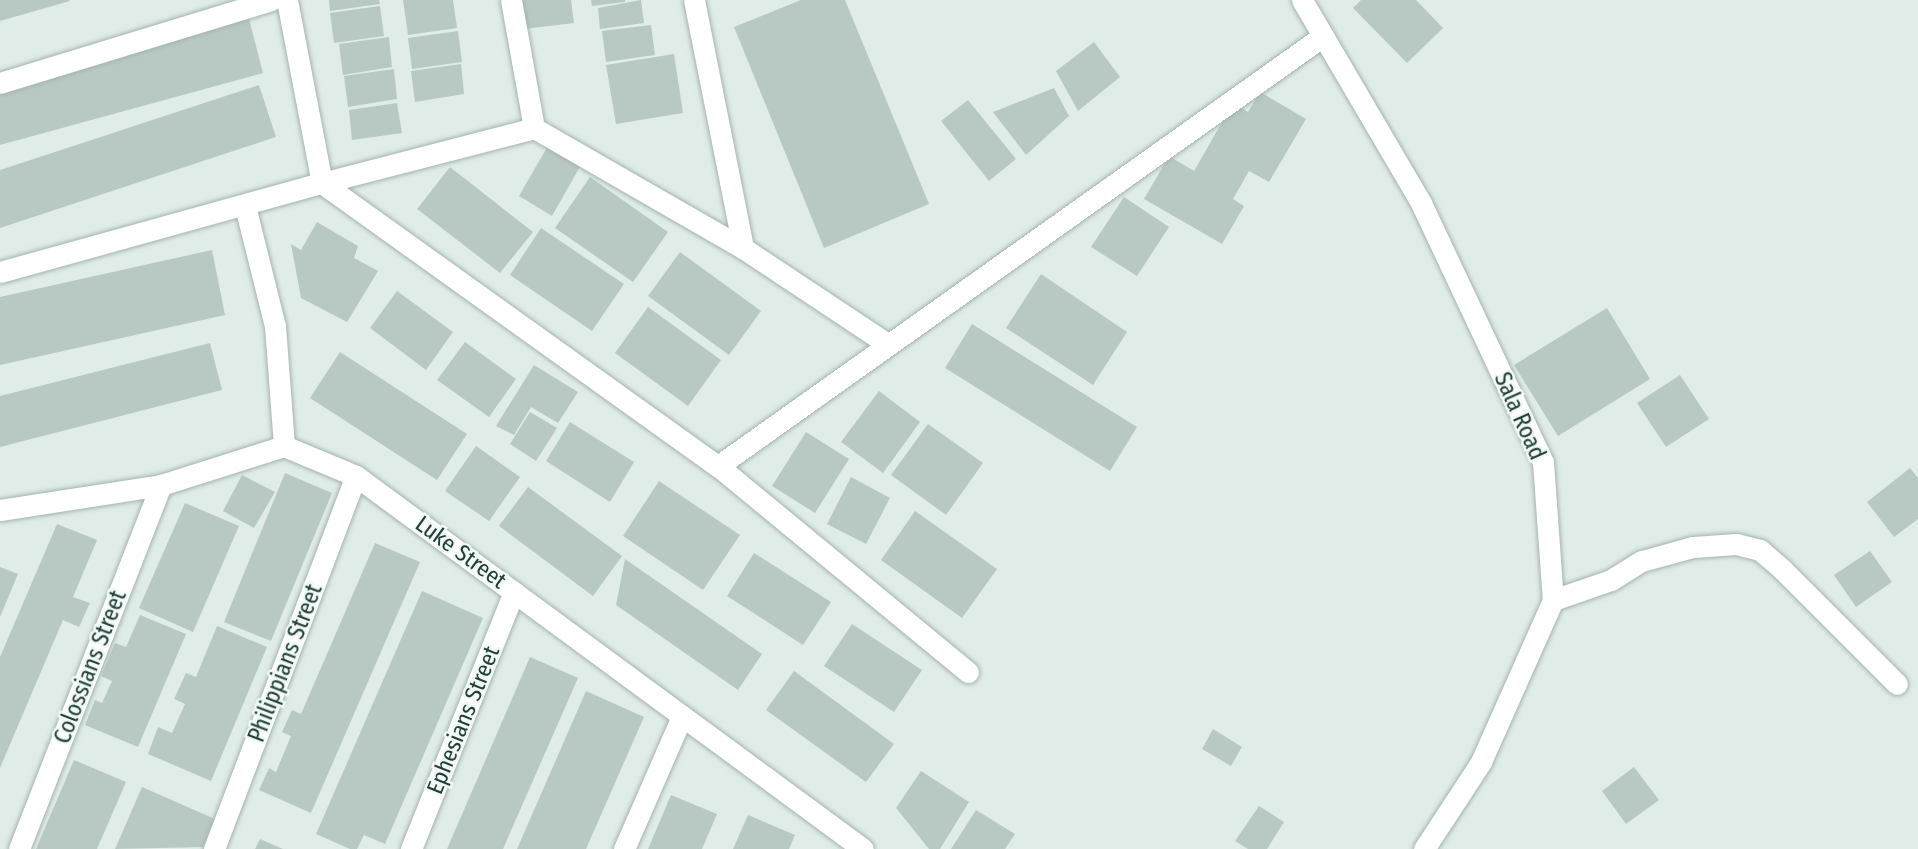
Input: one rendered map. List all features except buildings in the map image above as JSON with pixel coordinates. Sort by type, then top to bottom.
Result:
[{"type":"street","points":[[0,82],[271,0]]},
{"type":"street","points":[[287,0],[322,183],[718,466],[968,672]]},
{"type":"street","points":[[511,0],[534,128]]},
{"type":"street","points":[[694,0],[743,248]]},
{"type":"street","name":"Sala Road","points":[[1302,0],[1422,203],[1543,462],[1553,600],[1481,762],[1424,849]]},
{"type":"street","points":[[718,466],[886,343],[1323,36]]},
{"type":"street","points":[[0,272],[534,128],[743,248],[886,343]]},
{"type":"street","points":[[0,510],[161,485],[284,446],[275,326],[244,205]]},
{"type":"street","name":"Luke Street","points":[[284,446],[356,476],[855,847]]},
{"type":"street","name":"Philippians Street","points":[[214,849],[356,476]]},
{"type":"street","name":"Colossians Street","points":[[19,849],[161,485]]},
{"type":"street","points":[[1553,600],[1611,580],[1642,561],[1693,547],[1748,547],[1760,550],[1783,570],[1897,684]]},
{"type":"street","name":"Ephesians Street","points":[[411,849],[514,592]]},
{"type":"street","points":[[624,849],[682,716]]}]
